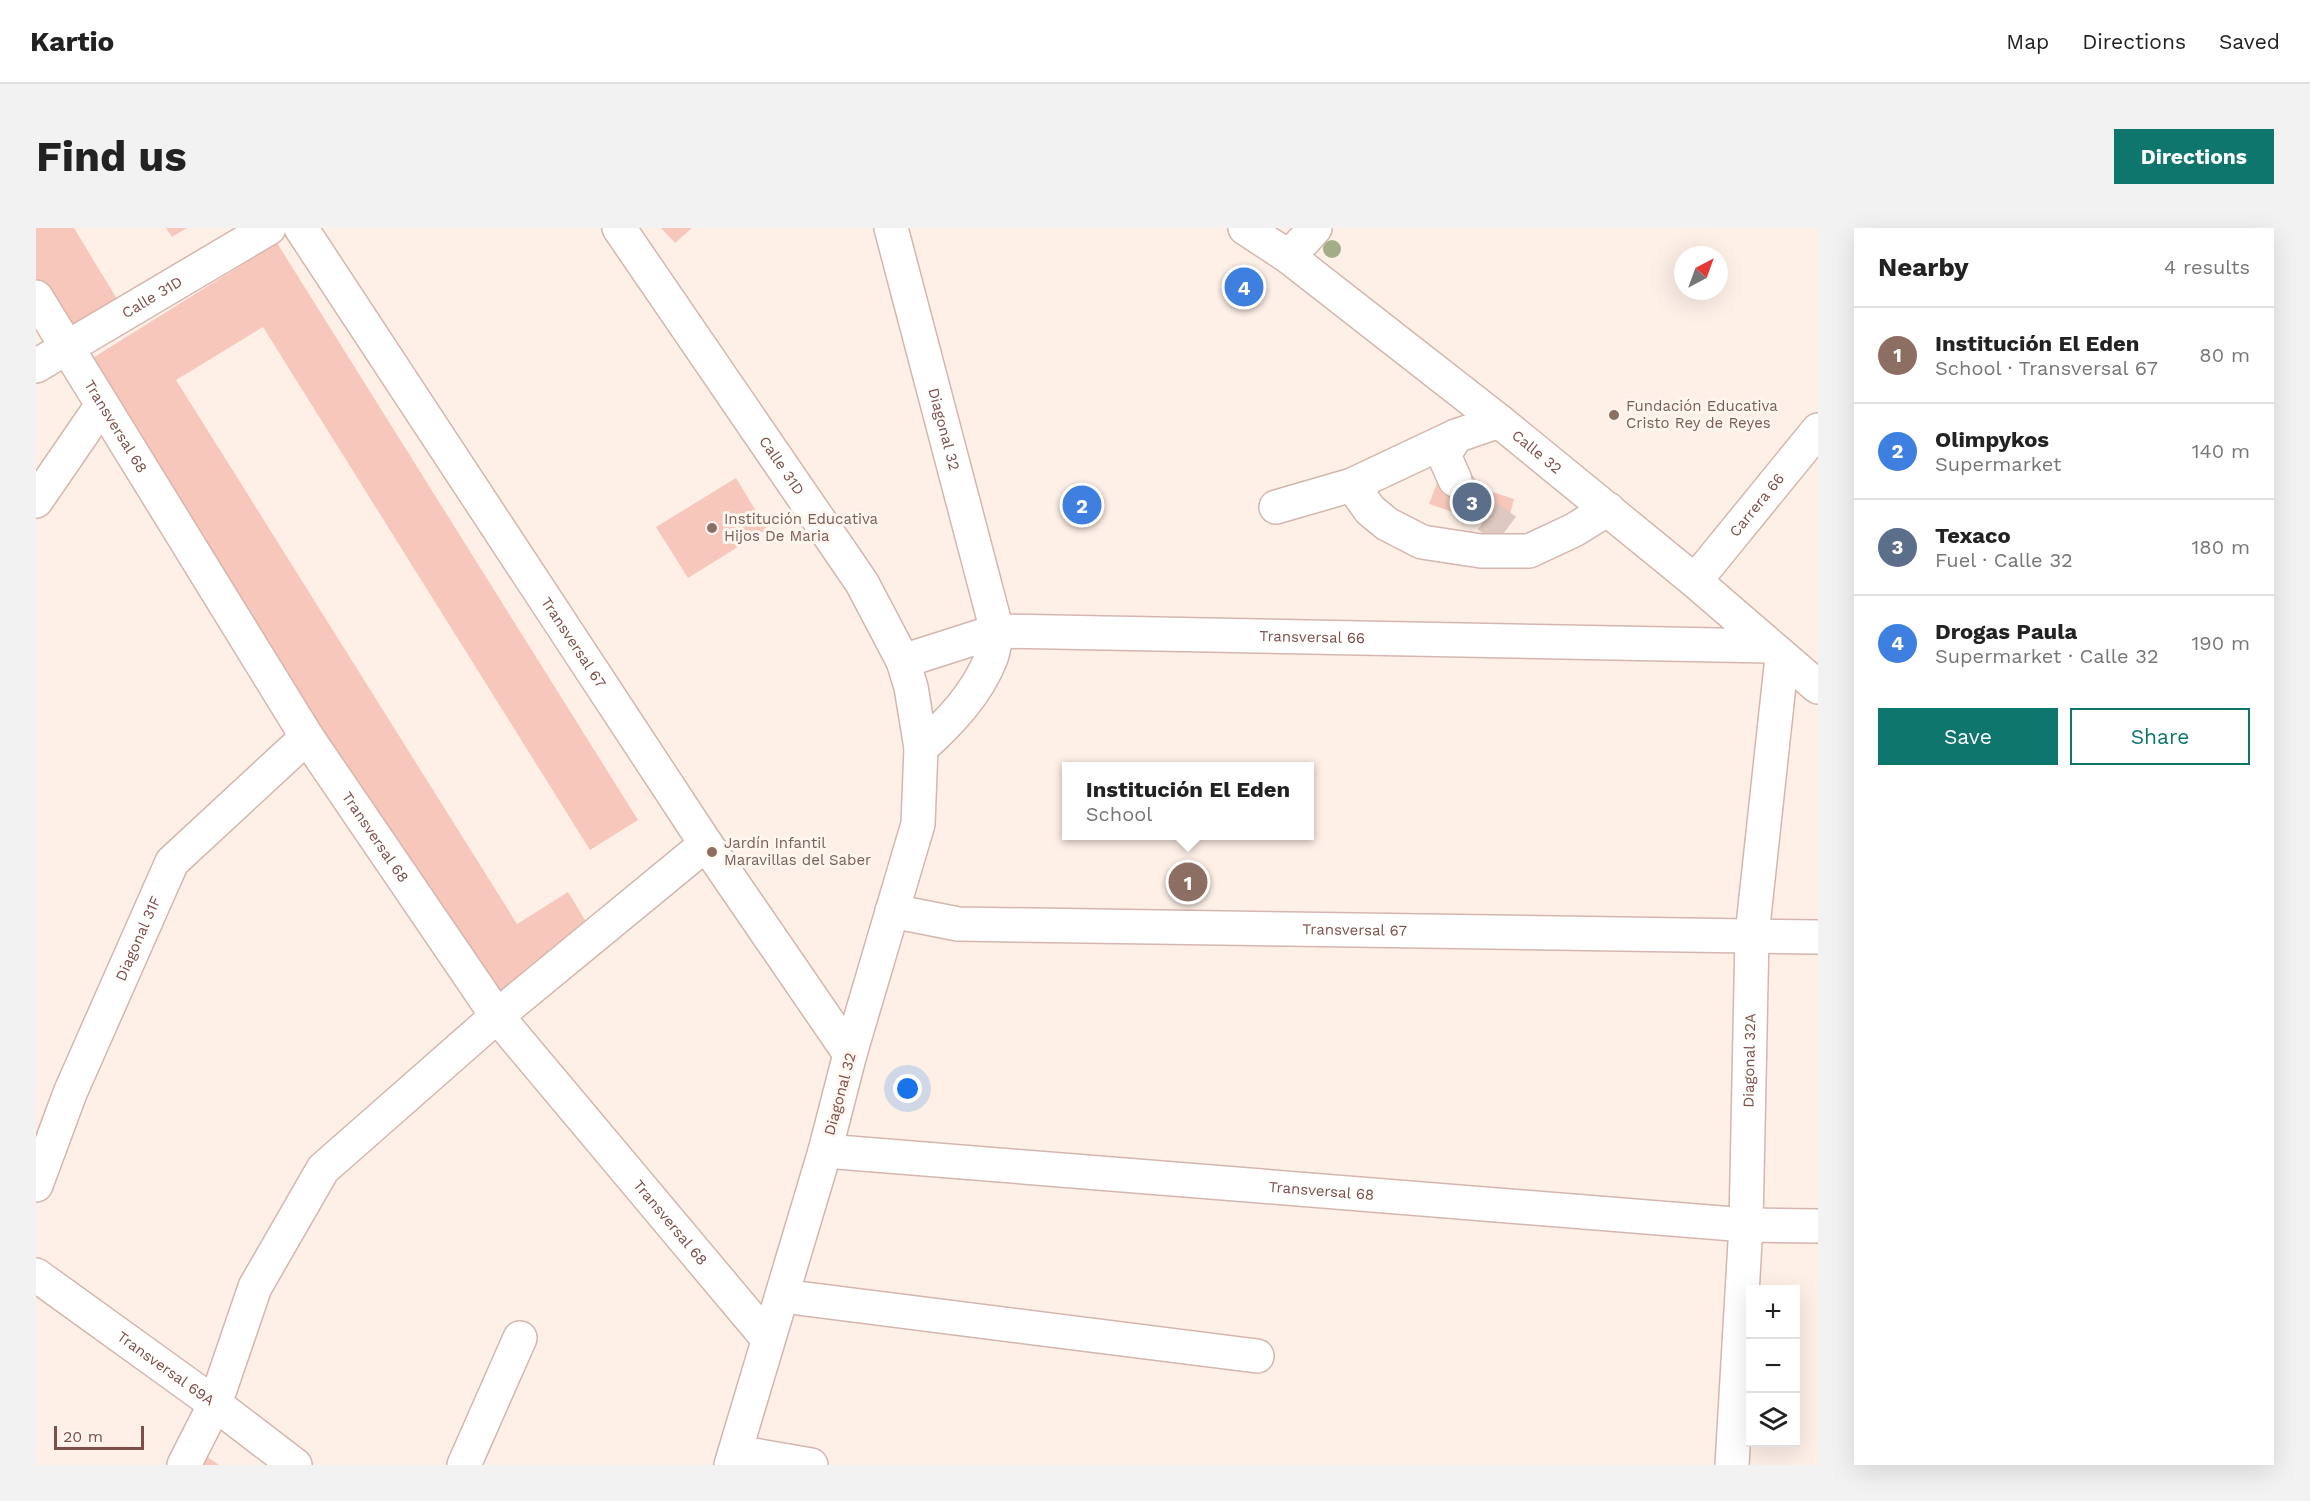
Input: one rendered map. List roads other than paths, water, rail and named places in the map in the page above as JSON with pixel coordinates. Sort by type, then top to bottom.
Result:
[{"type":"street","name":"Calle 31D","points":[[36,366],[269,228]]},
{"type":"street","name":"Transversal 67","points":[[301,228],[706,844],[850,1054]]},
{"type":"street","name":"Calle 31D","points":[[619,228],[862,583],[903,661],[919,733]]},
{"type":"street","name":"Diagonal 32","points":[[891,228],[997,631]]},
{"type":"street","name":"Calle 32","points":[[1245,228],[1289,257],[1499,421],[1695,581],[1818,687]]},
{"type":"street","points":[[1289,257],[1316,228]]},
{"type":"street","name":"Transversal 68","points":[[36,297],[307,737],[497,1016],[768,1339]]},
{"type":"street","points":[[36,501],[102,405]]},
{"type":"street","points":[[1276,507],[1352,485],[1456,436],[1499,421]]},
{"type":"street","name":"Carrera 66","points":[[1695,581],[1818,430]]},
{"type":"street","points":[[1455,480],[1444,455],[1456,436]]},
{"type":"street","points":[[1352,485],[1370,510],[1387,524],[1422,542],[1481,551],[1529,551],[1608,509]]},
{"type":"street","points":[[1506,530],[1551,541]]},
{"type":"street","points":[[919,733],[949,723],[972,692],[990,659],[997,631]]},
{"type":"street","name":"Transversal 66","points":[[903,661],[997,631],[1775,651]]},
{"type":"street","name":"Diagonal 32A","points":[[1732,1465],[1746,1225],[1752,935],[1775,651]]},
{"type":"street","name":"Diagonal 32","points":[[734,1458],[825,1152],[850,1054],[918,824],[919,733]]},
{"type":"street","name":"Diagonal 31F","points":[[36,1185],[70,1093],[172,862],[307,737]]},
{"type":"street","points":[[184,1465],[215,1404],[255,1287],[323,1169],[497,1016],[706,844]]},
{"type":"street","name":"Transversal 67","points":[[892,911],[958,924],[1818,937]]},
{"type":"street","name":"Transversal 68","points":[[825,1152],[1746,1225],[1818,1226]]},
{"type":"street","name":"Transversal 69A","points":[[36,1275],[215,1404],[295,1465]]},
{"type":"street","points":[[782,1296],[1257,1356]]},
{"type":"street","points":[[464,1465],[520,1338]]},
{"type":"street","points":[[734,1458],[811,1465]]},
{"type":"tunnel","points":[[1455,480],[1477,508],[1506,530]]},
{"type":"place","name":"Drogas Paula","points":[[1244,287]]},
{"type":"place","name":"Fundación Educativa Cristo Rey de Reyes","points":[[1614,415]]},
{"type":"place","name":"Texaco","points":[[1472,502]]},
{"type":"place","name":"Olimpykos","points":[[1082,505]]},
{"type":"place","name":"Institución Educativa Hijos De Maria","points":[[712,528]]},
{"type":"place","name":"Jardín Infantil Maravillas del Saber","points":[[712,852]]},
{"type":"place","name":"Institución El Eden","points":[[1188,882]]}]
